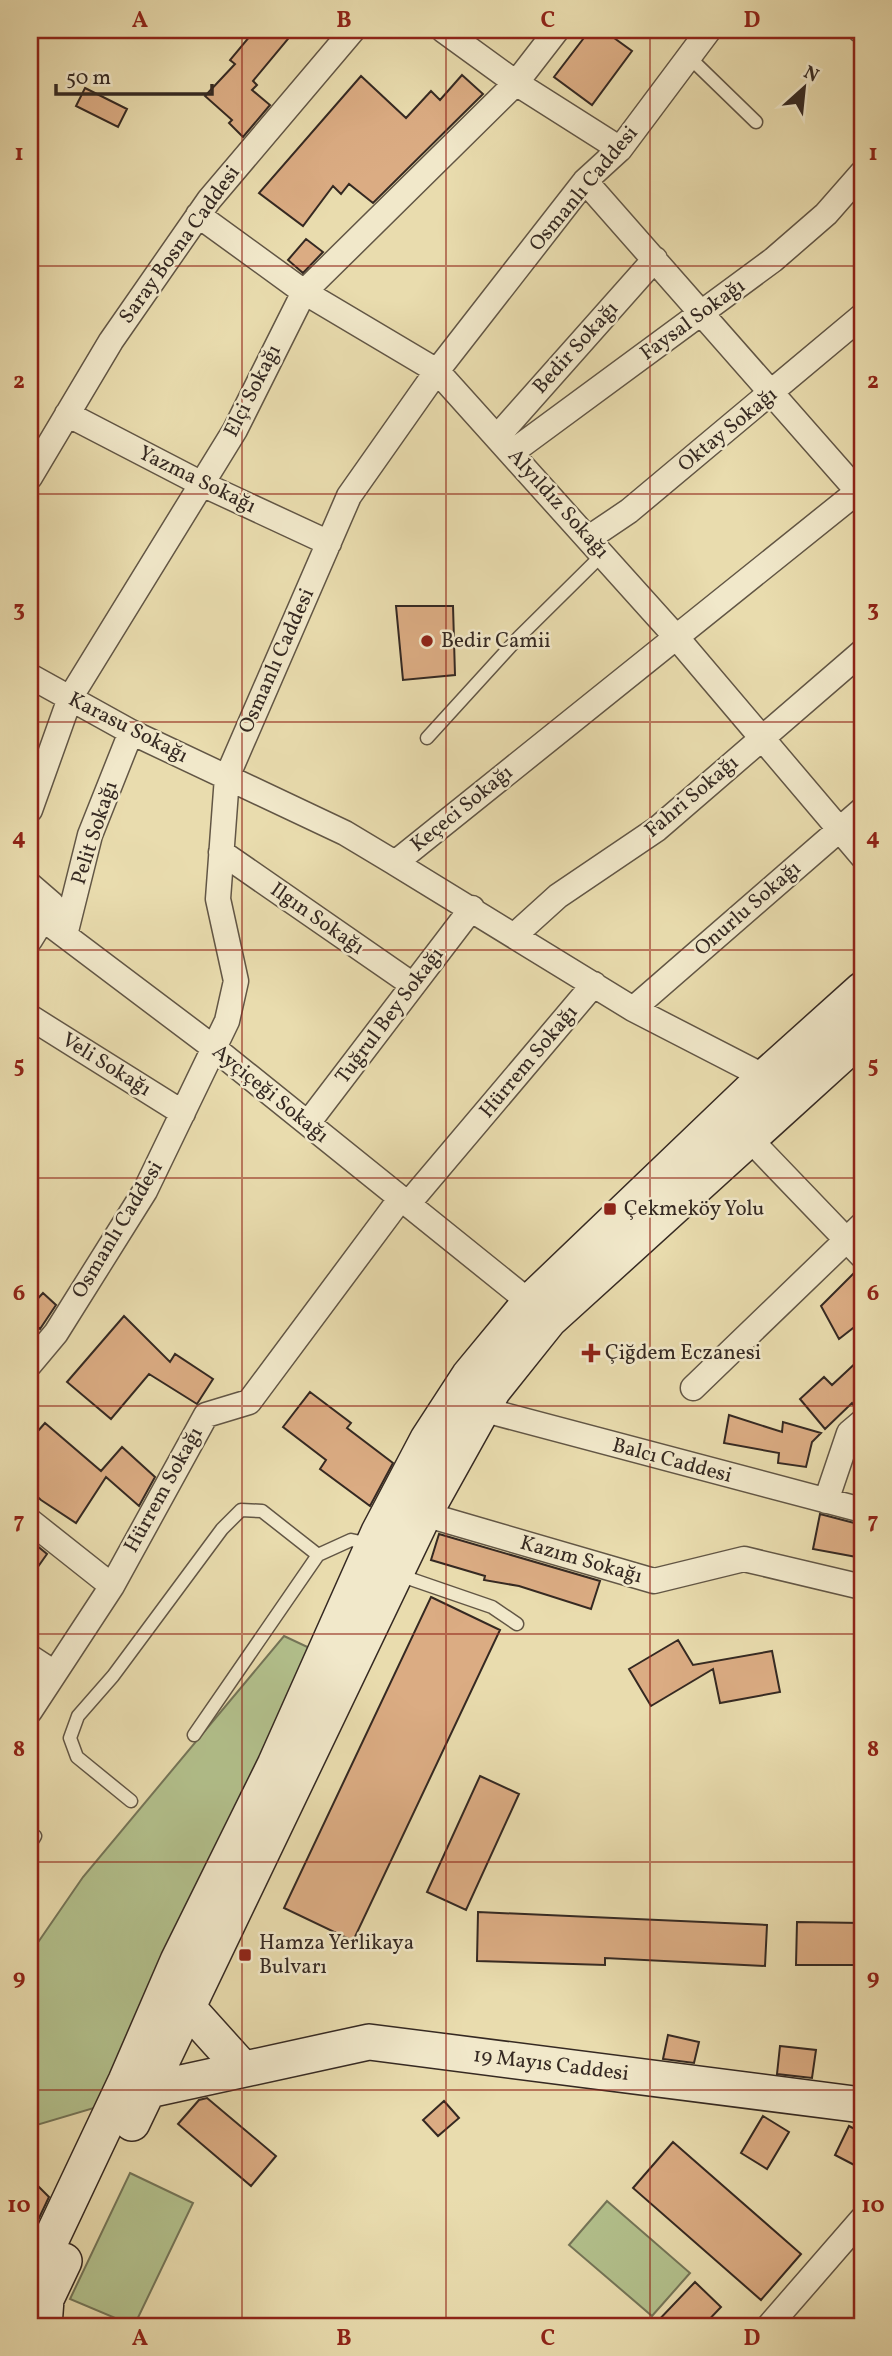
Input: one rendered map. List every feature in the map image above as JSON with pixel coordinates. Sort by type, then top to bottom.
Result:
[{"type":"main road","points":[[737,1127],[765,1077],[862,990]]},
{"type":"main road","points":[[30,2284],[126,2081],[178,1961],[275,1765],[374,1545],[428,1439],[469,1376],[737,1127],[862,1036]]},
{"type":"main road","points":[[44,2326],[46,2299],[149,2090],[424,1514],[481,1409],[540,1310]]},
{"type":"main road","points":[[187,2007],[242,2068]]},
{"type":"main road","name":"19 Mayıs Caddesi","points":[[149,2090],[369,2042],[862,2105]]},
{"type":"street","name":"Saray Bosna Caddesi","points":[[30,477],[111,341],[198,215],[279,114],[353,30]]},
{"type":"street","points":[[443,30],[516,83],[620,149]]},
{"type":"street","name":"Elçi Sokağı","points":[[30,810],[70,698],[235,430],[304,292],[516,83],[557,30]]},
{"type":"street","name":"Osmanlı Caddesi","points":[[30,1364],[56,1332],[145,1191],[227,1021],[236,981],[218,899],[227,777],[349,496],[437,371],[585,181],[620,149],[709,30]]},
{"type":"street","name":"Faysal Sokağı","points":[[504,445],[703,313],[782,253],[826,214],[862,173]]},
{"type":"street","points":[[585,181],[861,492]]},
{"type":"street","name":"Alyıldız Sokağı","points":[[198,215],[304,292],[437,371],[677,638],[862,856]]},
{"type":"street","name":"Bedir Sokağı","points":[[504,445],[655,259]]},
{"type":"street","name":"Oktay Sokağı","points":[[596,546],[629,511],[774,393],[862,316]]},
{"type":"street","name":"Yazma Sokağı","points":[[67,414],[202,484],[329,543]]},
{"type":"street","name":"Keçeci Sokağı","points":[[765,1077],[634,1009],[516,934],[395,863],[861,492]]},
{"type":"street","name":"Fahri Sokağı","points":[[516,934],[558,896],[657,829],[862,652]]},
{"type":"street","name":"Karasu Sokağı","points":[[30,676],[131,732],[345,833],[395,863]]},
{"type":"street","name":"Pelit Sokağı","points":[[65,935],[90,835],[131,732]]},
{"type":"street","name":"Onurlu Sokağı","points":[[634,1009],[862,810]]},
{"type":"street","name":"Ilgın Sokağı","points":[[222,852],[413,985]]},
{"type":"street","points":[[30,885],[52,904],[30,940]]},
{"type":"street","name":"Tuğrul Bey Sokağı","points":[[308,1124],[472,908]]},
{"type":"street","name":"Ayçiçeği Sokağı","points":[[43,919],[214,1048],[540,1310]]},
{"type":"street","name":"Hürrem Sokağı","points":[[30,1712],[53,1672],[112,1586],[206,1415],[249,1402],[405,1201],[594,984]]},
{"type":"street","name":"Veli Sokağı","points":[[30,1017],[183,1113]]},
{"type":"street","points":[[693,1388],[857,1240],[737,1127]]},
{"type":"street","name":"Balcı Caddesi","points":[[481,1409],[862,1510]]},
{"type":"street","points":[[825,1501],[849,1433],[862,1422]]},
{"type":"street","name":"Kazım Sokağı","points":[[424,1514],[654,1581],[744,1559],[862,1587]]},
{"type":"street","points":[[30,1521],[112,1586]]},
{"type":"street","points":[[30,1657],[53,1672]]},
{"type":"street","points":[[769,2326],[862,2219]]},
{"type":"lane","points":[[689,57],[755,122]]},
{"type":"lane","points":[[427,738],[519,637],[596,546]]},
{"type":"lane","points":[[131,1801],[77,1757],[70,1738],[78,1716],[113,1676],[222,1529],[241,1510],[262,1511],[318,1555]]},
{"type":"lane","points":[[194,1735],[318,1555],[351,1540],[374,1545]]},
{"type":"lane","points":[[395,1574],[492,1606],[517,1624]]},
{"type":"green space","points":[[284,1636],[316,1651],[94,2108],[30,2127],[30,1954],[83,1877]]},
{"type":"green space","points":[[130,2173],[193,2203],[134,2326],[70,2299]]},
{"type":"green space","points":[[607,2201],[690,2273],[652,2316],[569,2245]]},
{"type":"building","points":[[255,30],[277,30],[288,39],[253,81],[257,85],[252,90],[270,105],[243,137],[229,123],[232,120],[205,96],[235,64],[230,60]]},
{"type":"building","points":[[590,30],[603,30],[632,51],[592,105],[554,77]]},
{"type":"building","points":[[462,75],[483,94],[373,203],[349,184],[341,194],[333,186],[303,226],[259,193],[361,76],[406,118],[431,91],[440,100]]},
{"type":"building","points":[[85,88],[127,109],[118,127],[76,106]]},
{"type":"building","points":[[306,239],[323,252],[303,273],[288,260]]},
{"type":"building","name":"Bedir Camii","points":[[396,606],[453,606],[455,675],[403,680]]},
{"type":"building","points":[[857,1270],[862,1270],[862,1321],[839,1339],[821,1306]]},
{"type":"building","points":[[43,1293],[56,1305],[40,1329],[30,1320],[30,1307]]},
{"type":"building","points":[[124,1316],[170,1362],[175,1354],[213,1379],[197,1404],[149,1374],[111,1419],[67,1382]]},
{"type":"building","points":[[862,1357],[862,1408],[856,1409],[852,1403],[825,1429],[800,1399],[824,1377],[832,1385]]},
{"type":"building","points":[[310,1392],[351,1423],[347,1428],[393,1463],[370,1506],[320,1469],[326,1460],[283,1427]]},
{"type":"building","points":[[729,1415],[782,1432],[783,1422],[821,1433],[812,1442],[806,1467],[778,1463],[779,1453],[724,1443]]},
{"type":"building","points":[[45,1423],[101,1471],[122,1447],[155,1477],[139,1506],[106,1477],[76,1523],[41,1500],[30,1490],[30,1440]]},
{"type":"building","points":[[820,1514],[862,1525],[862,1558],[813,1549]]},
{"type":"building","points":[[439,1534],[600,1581],[591,1609],[519,1586],[484,1580],[485,1576],[431,1560]]},
{"type":"building","points":[[30,1540],[47,1554],[30,1578]]},
{"type":"building","points":[[431,1597],[500,1630],[353,1941],[284,1908]]},
{"type":"building","points":[[678,1640],[693,1665],[772,1651],[780,1692],[720,1703],[713,1669],[651,1706],[629,1669]]},
{"type":"building","points":[[480,1776],[519,1794],[466,1910],[427,1892]]},
{"type":"building","points":[[478,1912],[767,1925],[765,1966],[605,1958],[605,1965],[477,1961]]},
{"type":"building","points":[[797,1922],[862,1923],[862,1965],[796,1965]]},
{"type":"building","points":[[668,2035],[699,2042],[694,2063],[663,2059]]},
{"type":"building","points":[[780,2046],[816,2050],[812,2078],[777,2074]]},
{"type":"building","points":[[207,2098],[276,2156],[251,2186],[178,2124],[199,2100]]},
{"type":"building","points":[[444,2101],[459,2118],[438,2136],[423,2120]]},
{"type":"building","points":[[763,2116],[789,2132],[767,2169],[741,2153]]},
{"type":"building","points":[[849,2126],[862,2133],[862,2169],[835,2155]]},
{"type":"building","points":[[673,2142],[801,2254],[761,2300],[633,2188]]},
{"type":"building","points":[[30,2178],[49,2197],[30,2237]]},
{"type":"building","points":[[695,2282],[721,2307],[703,2326],[653,2326]]},
{"type":"place","name":"Bedir Camii","points":[[427,641]]},
{"type":"place","name":"Çekmeköy Yolu","points":[[610,1209]]},
{"type":"place","name":"Çiğdem Eczanesi","points":[[591,1353]]},
{"type":"place","name":"Hamza Yerlikaya Bulvarı","points":[[245,1955]]}]
